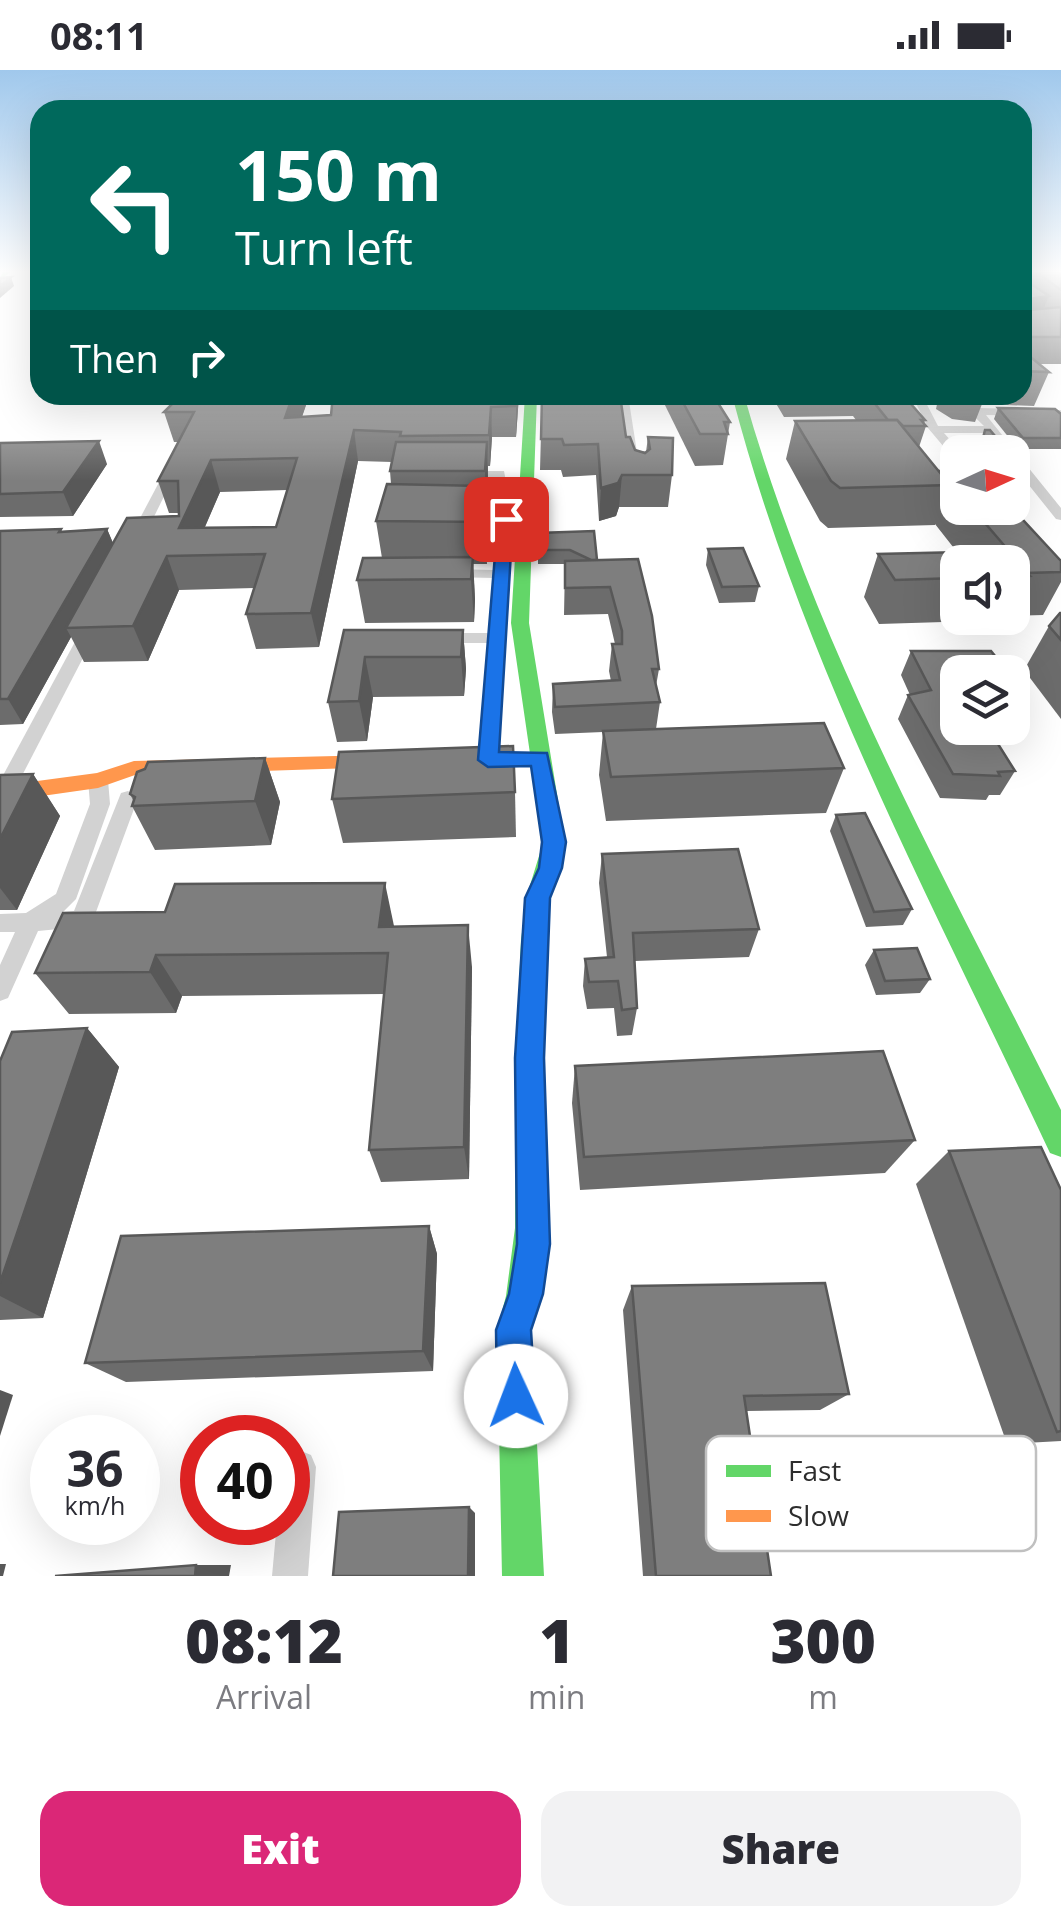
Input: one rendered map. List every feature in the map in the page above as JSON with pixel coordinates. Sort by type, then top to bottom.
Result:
[{"type":"street","points":[[505,759],[526,675],[519,586],[530,405]]},
{"type":"street","points":[[626,405],[639,478]]},
{"type":"street","points":[[740,405],[749,446],[842,696],[1061,1142]]},
{"type":"street","points":[[923,405],[941,435]]},
{"type":"street","points":[[970,405],[995,435]]},
{"type":"street","points":[[977,411],[1061,413]]},
{"type":"street","points":[[936,429],[991,430]]},
{"type":"street","points":[[130,552],[169,474]]},
{"type":"street","points":[[442,474],[500,474],[506,519],[496,638],[505,759],[554,842],[550,868],[538,898],[530,1076],[533,1244],[526,1294],[514,1330],[523,1576]]},
{"type":"street","points":[[1030,477],[1060,514]]},
{"type":"street","points":[[488,520],[506,519]]},
{"type":"street","points":[[433,573],[502,574]]},
{"type":"street","points":[[2,794],[103,604]]},
{"type":"street","points":[[422,638],[496,638]]},
{"type":"street","points":[[2,794],[98,780],[134,768],[410,762]]},
{"type":"street","points":[[0,991],[31,921],[65,899],[100,804],[98,780]]},
{"type":"street","points":[[0,923],[82,920],[128,798]]},
{"type":"street","points":[[290,1576],[292,1545]]},
{"type":"building","points":[[1032,358],[1049,372],[1032,371]]},
{"type":"building","points":[[171,405],[290,405],[285,418],[331,415],[332,405],[516,405],[491,407],[489,435],[400,436],[401,432],[354,430],[311,613],[246,614],[265,554],[167,556],[133,626],[66,628],[127,518],[179,516],[178,481],[158,481],[194,412],[164,412]],"holes":[[[297,458],[276,527],[179,528],[211,460]]]},
{"type":"building","points":[[542,405],[621,405],[626,437],[630,437],[635,450],[645,453],[650,449],[648,437],[673,438],[672,475],[622,475],[618,483],[601,488],[598,444],[564,445],[562,439],[541,439]]},
{"type":"building","points":[[684,405],[719,405],[730,422],[724,422],[728,434],[700,434]]},
{"type":"building","points":[[876,405],[912,405],[926,426],[903,426],[897,420],[888,420]]},
{"type":"building","points":[[998,408],[1055,409],[1061,414],[1061,438],[1020,435]]},
{"type":"building","points":[[897,420],[940,473],[940,485],[840,488],[831,481],[795,421]]},
{"type":"building","points":[[99,441],[63,492],[0,494],[0,443]]},
{"type":"building","points":[[396,442],[487,442],[485,471],[390,471]]},
{"type":"building","points":[[387,484],[483,486],[486,522],[376,521]]},
{"type":"building","points":[[987,525],[1028,525],[1061,561],[1061,572],[1030,573],[1030,545],[1004,545]]},
{"type":"building","points":[[61,529],[59,532],[107,529],[8,699],[0,699],[0,531]]},
{"type":"building","points":[[594,531],[597,560],[570,550],[538,550],[538,533]]},
{"type":"building","points":[[743,548],[759,586],[722,587],[708,549]]},
{"type":"building","points":[[940,553],[940,579],[895,580],[878,554]]},
{"type":"building","points":[[473,557],[471,579],[357,580],[363,558]]},
{"type":"building","points":[[638,559],[652,616],[659,669],[652,669],[660,702],[555,707],[553,684],[620,680],[612,644],[622,644],[622,631],[610,587],[565,588],[565,561]]},
{"type":"building","points":[[1061,613],[1061,640],[1049,626]]},
{"type":"building","points":[[344,630],[463,630],[461,657],[365,657],[359,701],[328,702]]},
{"type":"building","points":[[911,651],[991,651],[994,655],[940,655],[940,745],[999,745],[1015,771],[998,772],[1000,776],[953,774],[908,695],[931,690]]},
{"type":"building","points":[[824,723],[844,768],[611,777],[603,731]]},
{"type":"building","points":[[513,746],[515,792],[332,799],[339,752]]},
{"type":"building","points":[[265,758],[255,801],[132,806],[135,797],[130,794],[137,772],[145,769],[148,762]]},
{"type":"building","points":[[33,774],[0,839],[0,775]]},
{"type":"building","points":[[865,813],[912,909],[874,912],[836,815]]},
{"type":"building","points":[[738,849],[759,929],[633,933],[637,1008],[622,1010],[618,981],[589,982],[585,959],[614,957],[602,854]]},
{"type":"building","points":[[385,883],[379,927],[468,925],[464,1147],[369,1150],[388,953],[156,955],[150,972],[35,973],[63,913],[165,912],[175,884]]},
{"type":"building","points":[[917,948],[930,979],[885,981],[874,950]]},
{"type":"building","points":[[87,1028],[0,1283],[0,1061],[12,1032]]},
{"type":"building","points":[[883,1051],[915,1140],[584,1157],[575,1066]]},
{"type":"building","points":[[1041,1147],[1061,1190],[1061,1431],[1057,1432],[949,1151]]},
{"type":"building","points":[[429,1226],[423,1351],[85,1363],[121,1236]]},
{"type":"building","points":[[825,1283],[849,1394],[744,1396],[750,1436],[706,1436],[706,1551],[767,1551],[771,1576],[656,1576],[632,1286]]},
{"type":"building","points":[[469,1507],[468,1576],[333,1576],[339,1512]]},
{"type":"building","points":[[196,1565],[195,1576],[55,1576]]},
{"type":"traffic: fast","points":[[523,1576],[514,1330],[532,1228],[530,1056],[534,940],[539,895],[554,843],[520,623],[531,405]]},
{"type":"traffic: fast","points":[[741,405],[760,476],[849,705],[1061,1142]]},
{"type":"traffic: slow","points":[[0,794],[98,780],[134,768],[377,762]]},
{"type":"route","points":[[506,519],[488,760],[540,758],[554,842],[550,868],[538,898],[529,1112],[533,1244],[526,1294],[514,1330],[516,1396]]}]
